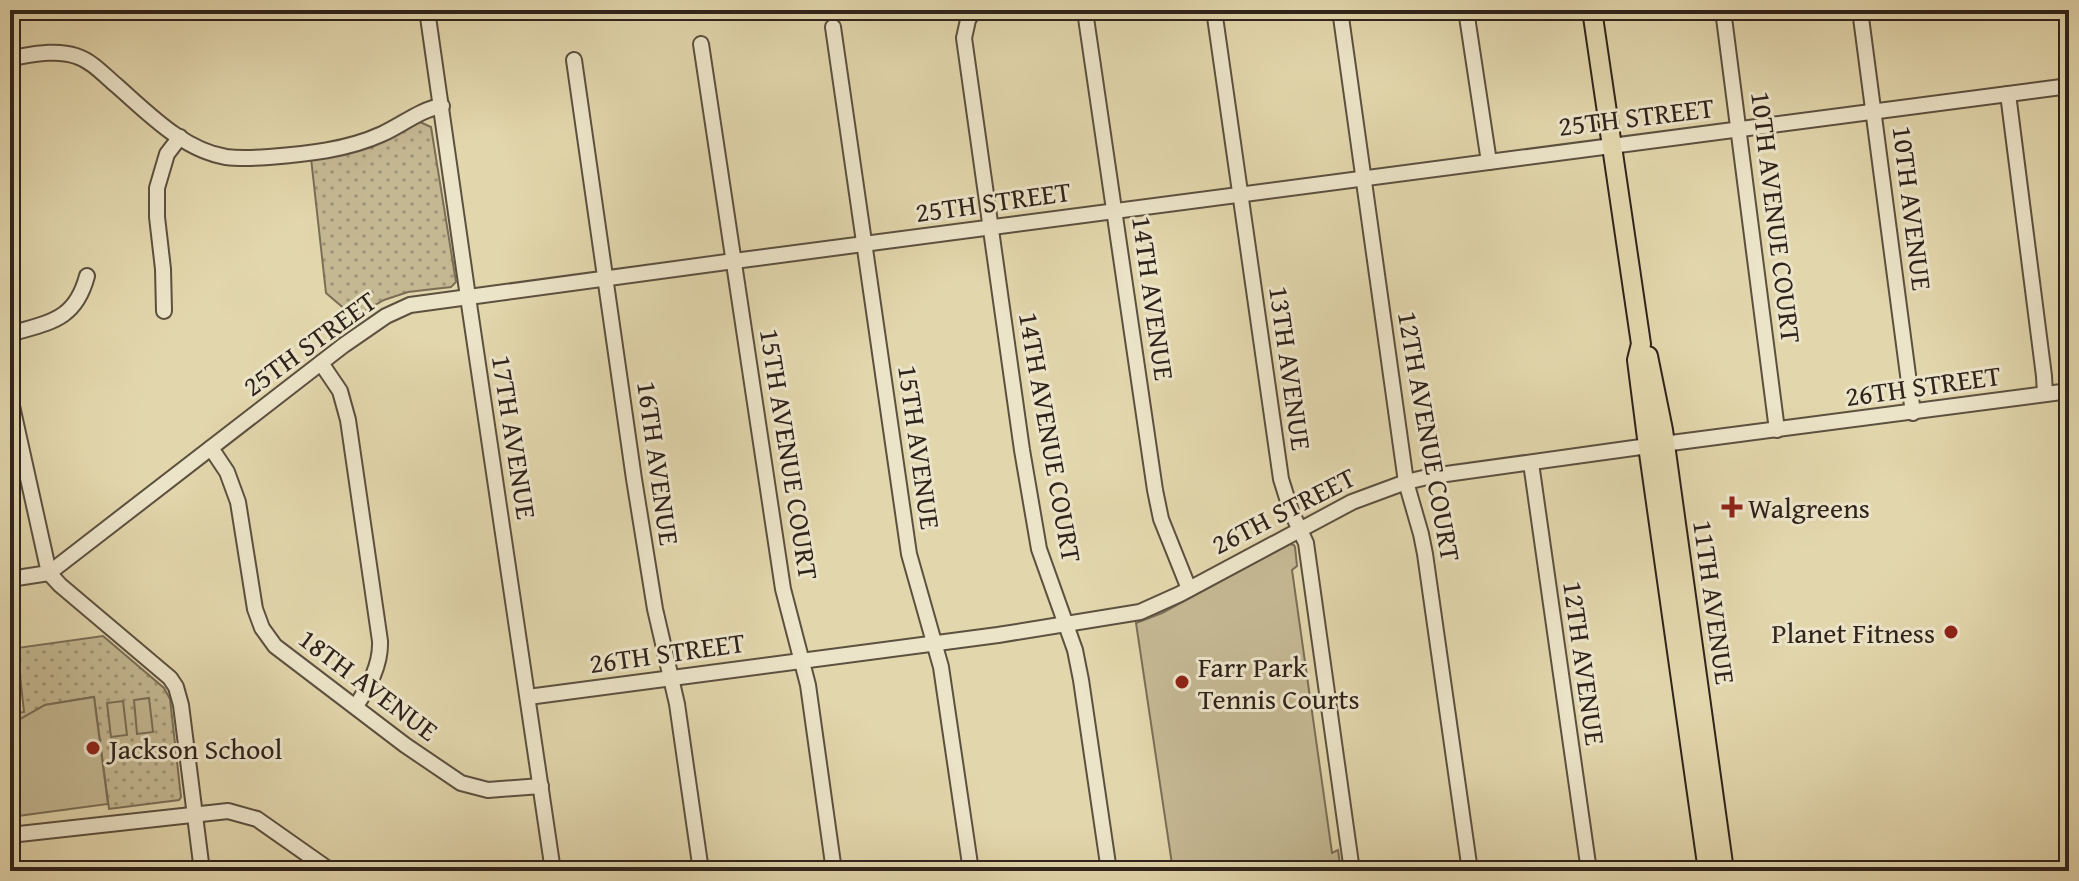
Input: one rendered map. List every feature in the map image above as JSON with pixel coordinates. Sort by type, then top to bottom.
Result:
[{"type":"main road","name":"11TH AVENUE","points":[[1592,10],[1641,344],[1649,357],[1656,445],[1708,871]]},
{"type":"main road","name":"11TH AVENUE","points":[[1656,445],[1724,871]]},
{"type":"street","name":"17TH AVENUE","points":[[427,10],[553,871]]},
{"type":"street","name":"14TH AVENUE COURT","points":[[974,10],[964,38],[1022,450],[1039,549],[1075,650],[1109,871]]},
{"type":"street","name":"14TH AVENUE","points":[[1083,10],[1155,490],[1161,519],[1189,589]]},
{"type":"street","name":"13TH AVENUE","points":[[1214,10],[1281,479],[1306,543],[1352,871]]},
{"type":"street","name":"12TH AVENUE COURT","points":[[1340,10],[1406,482],[1425,554],[1470,871]]},
{"type":"street","points":[[1466,10],[1489,162]]},
{"type":"street","name":"10TH AVENUE COURT","points":[[1723,10],[1777,430]]},
{"type":"street","name":"10TH AVENUE","points":[[1860,10],[1913,413]]},
{"type":"street","name":"15TH AVENUE","points":[[833,27],[909,554],[941,667],[971,871]]},
{"type":"street","name":"15TH AVENUE COURT","points":[[701,44],[783,589],[808,685],[834,871]]},
{"type":"street","points":[[10,58],[55,53],[81,58],[180,137],[200,150],[225,157],[248,158],[329,150],[367,140],[431,107],[442,106]]},
{"type":"street","name":"16TH AVENUE","points":[[574,60],[655,609],[672,677],[701,871]]},
{"type":"street","name":"25TH STREET","points":[[10,579],[49,573],[371,325],[410,305],[2069,86]]},
{"type":"street","points":[[2008,94],[2045,394]]},
{"type":"street","points":[[164,311],[157,188],[167,154],[180,137]]},
{"type":"street","points":[[10,334],[63,317],[83,290],[87,276]]},
{"type":"street","points":[[321,363],[340,391],[348,420],[380,641],[373,677],[356,706]]},
{"type":"street","name":"26TH STREET","points":[[528,697],[1066,625],[1140,612],[1352,502],[1432,476],[2069,391]]},
{"type":"street","points":[[10,397],[49,573],[170,678],[176,687],[181,705],[202,871]]},
{"type":"street","name":"18TH AVENUE","points":[[211,448],[233,484],[254,604],[262,628],[275,646],[405,745],[461,783],[488,790],[541,786]]},
{"type":"street","name":"12TH AVENUE","points":[[1531,463],[1589,871]]},
{"type":"street","points":[[10,835],[228,811],[257,819],[331,871]]},
{"type":"shaded area","points":[[420,122],[431,127],[456,282],[451,287],[408,292],[384,300],[354,317],[326,293],[311,158],[394,135]]},
{"type":"shaded area","points":[[1290,544],[1295,547],[1297,566],[1292,570],[1332,853],[1338,850],[1341,871],[1173,871],[1136,623],[1162,613]]},
{"type":"shaded area","points":[[103,636],[164,688],[170,699],[179,800],[109,809],[94,697],[45,705],[10,725],[10,714],[24,712],[17,648]]},
{"type":"shaded area","points":[[94,697],[108,804],[10,817],[10,725],[45,705]]},
{"type":"shaded area","points":[[149,698],[153,732],[137,734],[134,700]]},
{"type":"shaded area","points":[[123,701],[127,735],[111,737],[107,703]]},
{"type":"place","name":"Walgreens","points":[[1732,507]]},
{"type":"place","name":"Planet Fitness","points":[[1951,632]]},
{"type":"place","name":"Farr Park Tennis Courts","points":[[1182,682]]},
{"type":"place","name":"Jackson School","points":[[93,748]]}]
